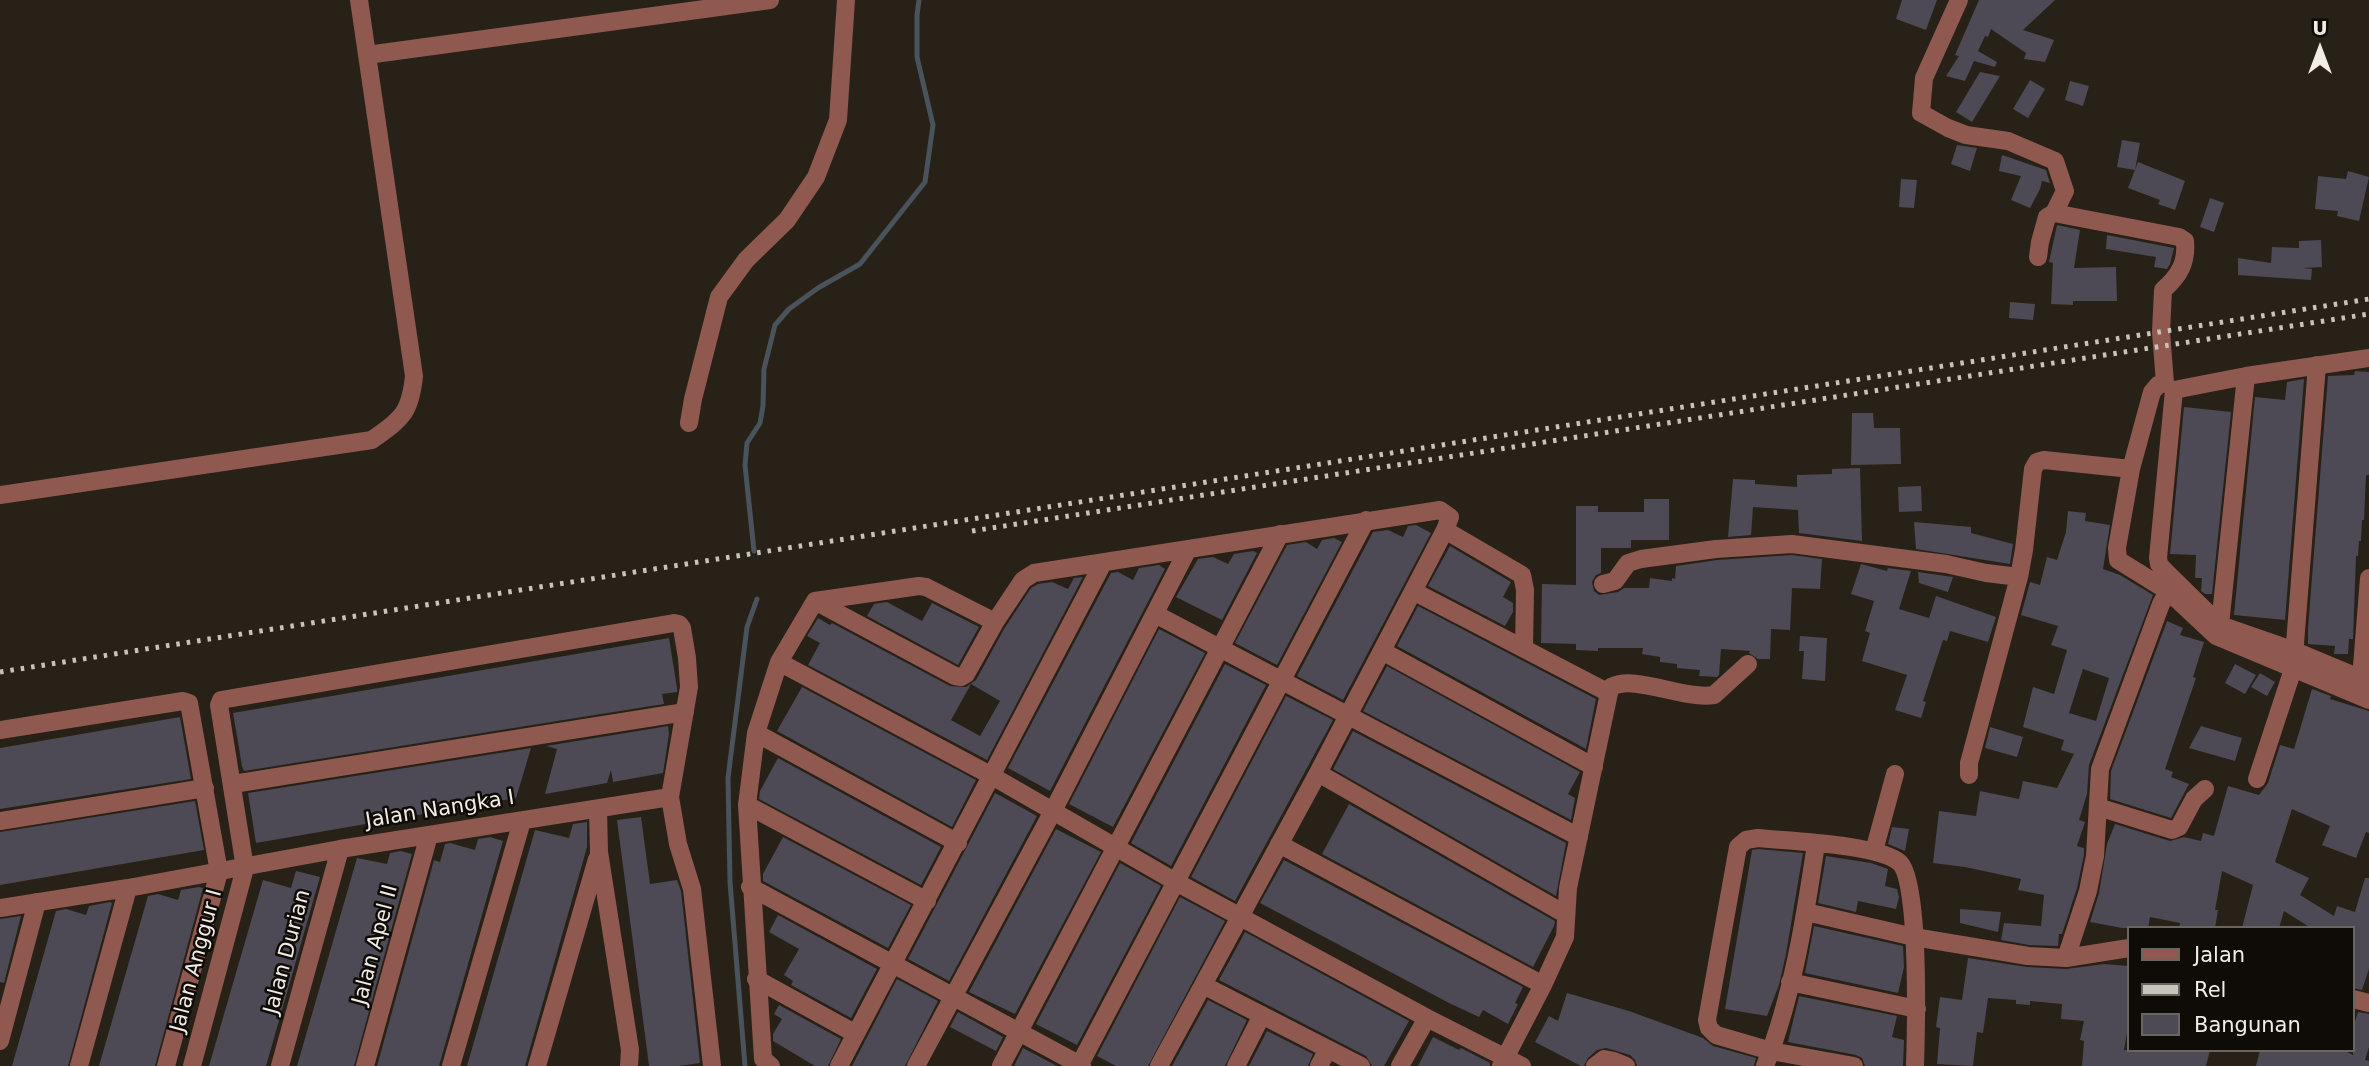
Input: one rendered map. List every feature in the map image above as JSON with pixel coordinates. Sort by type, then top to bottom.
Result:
[{"type":"street","points":[[0,495],[372,440],[398,420],[411,400],[414,376],[359,0]]},
{"type":"street","points":[[367,55],[770,0]]},
{"type":"street","points":[[689,422],[719,297],[746,260],[788,220],[816,177],[838,120],[846,0]]},
{"type":"street","points":[[1959,0],[1924,78],[1921,113],[1966,135],[2008,141],[2055,161],[2065,191],[2054,213],[2047,217],[2038,257]]},
{"type":"street","points":[[2054,213],[2183,238],[2186,243],[2185,261],[2180,274],[2163,290],[2161,310],[2165,383],[2158,385],[2152,392],[2131,469],[2117,548],[2118,559],[2168,591],[2216,636],[2369,700]]},
{"type":"street","points":[[2369,358],[2246,376],[2174,390],[2158,558],[2164,570],[2220,625],[2295,651],[2365,681],[2369,578]]},
{"type":"street","points":[[2257,779],[2292,669],[2295,651],[2317,365]]},
{"type":"street","points":[[2220,625],[2246,376]]},
{"type":"street","points":[[1969,775],[1969,763],[2019,577],[2033,469],[2037,463],[2044,460],[2131,469]]},
{"type":"street","points":[[815,601],[961,677],[966,674],[995,622],[1028,575],[1366,520],[1440,510],[1450,517],[1318,773],[1159,1066]]},
{"type":"street","points":[[750,887],[1080,1066],[1366,520]]},
{"type":"street","points":[[1445,530],[1522,575],[1525,590],[1524,649]]},
{"type":"street","points":[[1001,1066],[1280,534]]},
{"type":"street","points":[[1603,584],[1615,581],[1628,563],[1642,559],[1716,549],[1792,544],[1946,564],[2019,577]]},
{"type":"street","points":[[916,1066],[1054,811],[1188,549]]},
{"type":"street","points":[[839,1066],[1103,563]]},
{"type":"street","points":[[815,601],[919,586],[995,622]]},
{"type":"street","points":[[1413,591],[1609,693]]},
{"type":"street","points":[[2066,958],[2093,868],[2100,769],[2131,681],[2168,591]]},
{"type":"street","points":[[771,1066],[762,1059],[747,805],[757,733],[779,662],[815,601]]},
{"type":"street","points":[[1155,614],[1579,837]]},
{"type":"street","points":[[245,868],[219,705],[221,700],[679,624],[687,658],[689,687],[670,797],[678,844],[692,889],[712,1066]]},
{"type":"street","points":[[1382,651],[1594,767]]},
{"type":"street","points":[[779,662],[992,776],[1503,1062],[1522,1066]]},
{"type":"street","points":[[1503,1062],[1544,985],[1565,937],[1567,888],[1611,687],[1635,683],[1682,694],[1714,695],[1748,664]]},
{"type":"street","points":[[0,730],[186,701],[191,707],[219,872],[166,1066]]},
{"type":"street","points":[[233,784],[685,712]]},
{"type":"street","points":[[757,733],[958,843]]},
{"type":"street","points":[[1318,773],[1565,914]]},
{"type":"street","points":[[1874,851],[1895,774]]},
{"type":"street","points":[[0,821],[205,788]]},
{"type":"street","points":[[2098,807],[2172,830],[2179,827],[2194,799],[2204,789]]},
{"type":"street","name":"Jalan Nangka I","points":[[0,908],[245,868],[340,849],[670,797]]},
{"type":"street","points":[[747,805],[927,901]]},
{"type":"street","points":[[598,808],[599,852],[630,1050],[629,1066]]},
{"type":"street","points":[[451,1066],[522,821]]},
{"type":"street","name":"Jalan Apel II","points":[[365,1066],[429,835]]},
{"type":"street","points":[[1854,1066],[1768,1058],[1716,1035],[1709,1028],[1707,1020],[1738,847],[1746,840],[1758,838],[1874,851],[1900,863],[1909,881],[1914,937],[1917,1009],[1915,1066]]},
{"type":"street","points":[[1279,844],[1544,985]]},
{"type":"street","points":[[1768,1058],[1790,982],[1806,912],[1816,844]]},
{"type":"street","name":"Jalan Durian","points":[[280,1066],[340,849]]},
{"type":"street","points":[[537,1066],[599,852]]},
{"type":"street","name":"Jalan Anggur I","points":[[192,1066],[245,868]]},
{"type":"street","points":[[79,1066],[128,888]]},
{"type":"street","points":[[0,1041],[37,902]]},
{"type":"street","points":[[1806,912],[1914,937],[2028,956],[2066,958],[2128,948]]},
{"type":"street","points":[[756,979],[856,1034]]},
{"type":"street","points":[[1790,982],[1917,1009]]},
{"type":"street","points":[[1203,985],[1362,1066]]},
{"type":"street","points":[[1236,1066],[1262,1015]]},
{"type":"street","points":[[1400,1066],[1427,1018]]},
{"type":"street","points":[[1319,1066],[1328,1049]]},
{"type":"street","points":[[1595,1066],[1604,1059],[1626,1066]]},
{"type":"building","points":[[1902,0],[1937,0],[1926,30],[1896,19]]},
{"type":"building","points":[[1979,0],[2055,0],[2023,30],[2054,40],[2045,62],[2024,59],[2026,53],[1991,29],[1978,51],[1997,62],[1995,67],[1974,61],[1965,81],[1946,76],[1959,56],[1955,55]]},
{"type":"building","points":[[1980,72],[2000,76],[1972,122],[1956,112]]},
{"type":"building","points":[[2030,80],[2045,89],[2028,118],[2013,109]]},
{"type":"building","points":[[2070,81],[2089,86],[2083,106],[2065,100]]},
{"type":"building","points":[[2122,140],[2140,143],[2135,170],[2117,167]]},
{"type":"building","points":[[1957,145],[1977,148],[1970,171],[1951,164]]},
{"type":"building","points":[[2002,155],[2046,170],[2050,183],[2042,181],[2030,208],[2011,200],[2021,176],[1999,171]]},
{"type":"building","points":[[2138,162],[2185,181],[2175,210],[2158,204],[2160,200],[2128,188]]},
{"type":"building","points":[[2348,171],[2369,177],[2359,221],[2337,216],[2338,211],[2315,209],[2318,176],[2346,179]]},
{"type":"building","points":[[1901,179],[1917,180],[1914,208],[1899,207]]},
{"type":"building","points":[[2210,198],[2224,203],[2214,232],[2200,227]]},
{"type":"building","points":[[2057,225],[2080,230],[2074,268],[2116,267],[2117,301],[2051,304],[2053,263],[2049,262]]},
{"type":"building","points":[[2107,235],[2174,248],[2170,264],[2167,269],[2154,267],[2156,257],[2106,249]]},
{"type":"building","points":[[2321,240],[2322,267],[2303,268],[2312,269],[2311,280],[2238,275],[2238,258],[2271,263],[2272,247],[2299,248],[2299,241]]},
{"type":"building","points":[[2010,302],[2035,304],[2033,320],[2009,318]]},
{"type":"building","points":[[2355,371],[2369,372],[2369,475],[2366,475],[2364,520],[2356,556],[2353,639],[2349,639],[2348,654],[2334,654],[2335,646],[2308,644],[2308,628],[2328,376],[2354,375]]},
{"type":"building","points":[[2304,379],[2285,620],[2234,615],[2255,397],[2285,400],[2287,382]]},
{"type":"building","points":[[2184,407],[2231,412],[2212,594],[2201,591],[2202,578],[2195,578],[2196,555],[2170,554]]},
{"type":"building","points":[[1852,413],[1873,413],[1874,428],[1900,428],[1901,464],[1851,465]]},
{"type":"building","points":[[1860,468],[1862,541],[1799,533],[1798,510],[1753,507],[1751,535],[1728,537],[1733,479],[1755,480],[1755,484],[1797,487],[1797,475],[1832,474],[1832,469]]},
{"type":"building","points":[[1921,486],[1922,511],[1899,512],[1898,487]]},
{"type":"building","points":[[1644,499],[1669,499],[1669,540],[1631,540],[1631,548],[1601,548],[1601,573],[1596,575],[1592,582],[1594,591],[1599,595],[1618,592],[1624,588],[1649,588],[1650,578],[1672,581],[1672,578],[1675,579],[1676,566],[1717,560],[1792,555],[1822,559],[1820,589],[1792,588],[1790,630],[1771,629],[1770,659],[1758,659],[1749,653],[1750,651],[1721,649],[1719,675],[1699,676],[1700,670],[1677,668],[1677,664],[1660,662],[1660,657],[1642,654],[1643,648],[1576,650],[1576,644],[1541,643],[1542,584],[1576,585],[1576,506],[1598,506],[1598,512],[1644,512]]},
{"type":"building","points":[[2068,511],[2086,513],[2085,521],[2110,525],[2103,569],[2120,575],[2153,595],[2089,765],[2087,794],[2079,820],[2085,822],[2077,846],[2084,848],[2084,855],[2077,888],[2062,934],[2059,934],[2058,946],[2029,945],[2001,940],[2004,923],[2041,926],[2044,895],[2018,890],[2021,879],[1933,863],[1939,811],[1976,816],[1980,791],[2019,799],[2023,781],[2057,788],[2074,754],[2061,750],[2064,740],[2023,727],[2033,687],[2054,694],[2067,650],[2051,645],[2058,626],[2021,615],[2030,582],[2040,585],[2047,557],[2057,560],[2066,532]],"holes":[[[2083,669],[2109,678],[2096,721],[2069,713]]]},
{"type":"building","points":[[1914,522],[1971,527],[1971,533],[2013,544],[2010,564],[1916,549]]},
{"type":"building","points":[[1416,525],[1431,533],[1343,700],[1297,676],[1373,532],[1388,530],[1403,537],[1408,526]]},
{"type":"building","points":[[1334,538],[1342,542],[1277,665],[1235,643],[1287,545],[1306,542],[1317,549],[1322,540]]},
{"type":"building","points":[[1450,546],[1511,582],[1503,597],[1513,603],[1513,612],[1505,626],[1428,586]]},
{"type":"building","points":[[1253,551],[1257,553],[1222,620],[1176,597],[1198,559],[1213,557],[1228,564],[1234,554]]},
{"type":"building","points":[[1861,564],[1887,571],[1888,568],[1911,571],[1899,609],[1929,618],[1936,596],[1996,617],[1988,642],[1950,631],[1947,641],[1943,640],[1923,701],[1926,702],[1921,718],[1895,710],[1907,675],[1862,661],[1870,633],[1865,631],[1874,601],[1851,594]]},
{"type":"building","points":[[1159,565],[1165,569],[1050,791],[1008,768],[1111,573],[1118,572],[1133,580],[1139,568]]},
{"type":"building","points":[[1918,572],[1953,577],[1948,592],[1919,583]]},
{"type":"building","points":[[1083,577],[987,760],[808,665],[820,643],[807,636],[818,618],[950,686],[966,687],[976,680],[1004,629],[1031,588],[1052,582],[1068,589],[1074,578]],"holes":[[[971,684],[1000,701],[980,736],[951,720]]]},
{"type":"building","points":[[887,602],[922,621],[932,603],[979,627],[958,665],[867,616],[874,604]]},
{"type":"building","points":[[1418,606],[1596,699],[1586,749],[1397,646]]},
{"type":"building","points":[[2167,621],[2183,628],[2180,635],[2204,642],[2193,677],[2196,678],[2165,769],[2173,772],[2171,777],[2189,784],[2171,818],[2110,799],[2111,771]]},
{"type":"building","points":[[1159,629],[1205,653],[1113,827],[1069,804]]},
{"type":"building","points":[[1800,636],[1827,638],[1825,681],[1802,679],[1804,651],[1799,651]]},
{"type":"building","points":[[669,638],[677,692],[662,694],[664,704],[244,771],[242,766],[233,713]]},
{"type":"building","points":[[1225,664],[1266,685],[1171,866],[1131,843]]},
{"type":"building","points":[[2235,664],[2256,675],[2245,694],[2225,683]]},
{"type":"building","points":[[1387,666],[1580,772],[1568,794],[1575,798],[1571,820],[1363,711]]},
{"type":"building","points":[[2260,673],[2275,682],[2267,696],[2251,687]]},
{"type":"building","points":[[802,687],[976,780],[952,827],[777,731]]},
{"type":"building","points":[[2312,689],[2331,696],[2330,699],[2369,711],[2369,833],[2366,832],[2356,858],[2322,845],[2330,826],[2292,809],[2275,862],[2309,878],[2300,895],[2334,916],[2337,906],[2355,912],[2365,878],[2369,878],[2369,969],[2362,990],[2355,988],[2355,926],[2308,926],[2284,911],[2280,926],[2243,926],[2253,885],[2222,871],[2215,910],[2218,910],[2215,926],[2179,926],[2180,923],[2150,917],[2148,926],[2128,928],[2090,922],[2099,893],[2107,844],[2115,824],[2170,841],[2184,837],[2201,841],[2203,833],[2214,836],[2228,786],[2259,795],[2268,783],[2280,745],[2294,749]]},
{"type":"building","points":[[1286,696],[1333,720],[1235,901],[1191,877]]},
{"type":"building","points":[[180,717],[191,779],[0,809],[0,748]]},
{"type":"building","points":[[668,726],[663,773],[613,782],[611,770],[607,783],[545,794],[557,749],[546,746]]},
{"type":"building","points":[[2201,726],[2242,738],[2235,761],[2189,748]]},
{"type":"building","points":[[1990,727],[2023,737],[2017,757],[1985,748]]},
{"type":"building","points":[[1353,731],[1566,843],[1556,896],[1333,769]]},
{"type":"building","points":[[531,748],[516,798],[256,843],[248,793]]},
{"type":"building","points":[[778,758],[941,847],[921,885],[759,799],[760,791]]},
{"type":"building","points":[[995,793],[1037,816],[949,981],[908,959]]},
{"type":"building","points":[[195,801],[204,850],[0,885],[0,832]]},
{"type":"building","points":[[1349,804],[1555,921],[1533,967],[1322,854]]},
{"type":"building","points":[[641,817],[650,884],[677,880],[681,891],[700,1063],[649,1066],[617,820]]},
{"type":"building","points":[[587,822],[587,847],[525,1066],[467,1066],[535,830],[569,838],[573,824]]},
{"type":"building","points":[[1892,827],[1909,829],[1905,851],[1888,844]]},
{"type":"building","points":[[1056,829],[1101,852],[1015,1014],[969,992]]},
{"type":"building","points":[[490,837],[503,841],[439,1066],[377,1066],[434,860],[440,862],[445,844],[475,850],[478,839]]},
{"type":"building","points":[[783,837],[911,905],[888,948],[763,881],[763,874]]},
{"type":"building","points":[[1752,850],[1803,853],[1786,954],[1779,985],[1767,1016],[1725,1009]]},
{"type":"building","points":[[401,851],[412,854],[354,1066],[297,1066],[357,858],[387,864],[390,853]]},
{"type":"building","points":[[1826,856],[1871,863],[1888,869],[1885,886],[1897,889],[1899,897],[1896,909],[1858,901],[1856,912],[1818,903]]},
{"type":"building","points":[[1284,860],[1523,987],[1508,1024],[1483,1010],[1479,1017],[1451,1004],[1260,903]]},
{"type":"building","points":[[1120,863],[1161,886],[1077,1045],[1036,1024]]},
{"type":"building","points":[[296,871],[320,877],[266,1066],[209,1066],[263,880],[291,888]]},
{"type":"building","points":[[203,888],[155,1066],[99,1066],[148,896],[158,894],[178,900],[181,890]]},
{"type":"building","points":[[1180,897],[1225,921],[1148,1066],[1116,1066],[1097,1056]]},
{"type":"building","points":[[112,903],[68,1066],[12,1066],[56,911],[66,909],[86,915],[89,906]]},
{"type":"building","points":[[1960,909],[2001,912],[1998,932],[1960,923]]},
{"type":"building","points":[[778,915],[877,969],[851,1018],[791,985],[793,981],[784,975],[799,949],[769,932]]},
{"type":"building","points":[[21,916],[4,983],[0,982],[0,919]]},
{"type":"building","points":[[1814,926],[1903,946],[1904,967],[1898,993],[1805,973]]},
{"type":"building","points":[[1245,932],[1409,1021],[1384,1066],[1372,1066],[1366,1056],[1219,980]]},
{"type":"building","points":[[1968,958],[2027,967],[2066,969],[2104,964],[2128,966],[2128,1027],[2124,1050],[2210,1052],[2206,1066],[2082,1066],[2084,1041],[2080,1040],[2084,1021],[2061,1019],[2062,1004],[2030,1001],[2030,1005],[2016,1004],[2016,1000],[1988,998],[1983,1033],[1977,1032],[1973,1066],[1937,1064],[1940,1028],[1936,1027],[1940,997],[1962,1000]]},
{"type":"building","points":[[897,979],[938,1001],[905,1066],[852,1066]]},
{"type":"building","points":[[1567,993],[1629,1011],[1703,1038],[1713,1046],[1756,1058],[1754,1066],[1637,1066],[1630,1055],[1606,1048],[1597,1050],[1584,1066],[1581,1066],[1535,1042],[1549,1016],[1558,1021]]},
{"type":"building","points":[[1799,996],[1897,1016],[1892,1037],[1904,1040],[1903,1066],[1865,1066],[1862,1058],[1856,1055],[1788,1042]]},
{"type":"building","points":[[1208,1000],[1247,1020],[1225,1066],[1172,1066]]},
{"type":"building","points":[[779,1005],[841,1039],[828,1066],[815,1066],[773,1041],[773,1034],[782,1019],[774,1014]]},
{"type":"building","points":[[958,1012],[1003,1037],[996,1051],[950,1027]]},
{"type":"building","points":[[2358,1012],[2369,1014],[2369,1047],[2365,1060],[2369,1061],[2369,1066],[2256,1066],[2260,1052],[2347,1052],[2353,1055]]},
{"type":"building","points":[[1267,1031],[1313,1054],[1308,1066],[1249,1066]]},
{"type":"building","points":[[1433,1037],[1459,1050],[1461,1048],[1490,1063],[1490,1066],[1418,1066]]},
{"type":"building","points":[[1023,1048],[1057,1066],[1014,1066]]},
{"type":"waterway","points":[[754,551],[745,465],[747,443],[760,423],[764,369],[775,325],[789,309],[818,288],[860,264],[925,182],[933,125],[917,57],[919,0]]},
{"type":"waterway","points":[[745,1066],[730,882],[728,778],[747,627],[757,599]]},
{"type":"railway","points":[[0,672],[2369,299]]},
{"type":"railway","points":[[972,531],[2369,314]]}]
